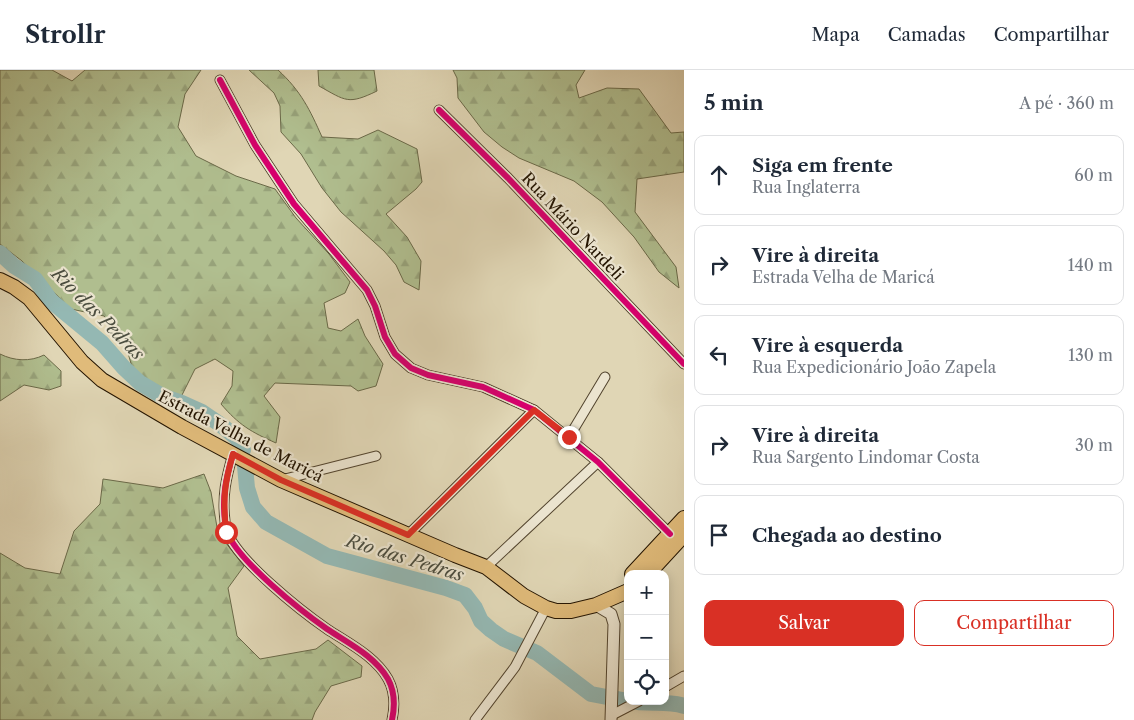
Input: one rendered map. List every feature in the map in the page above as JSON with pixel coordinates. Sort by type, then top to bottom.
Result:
[{"type":"main road","name":"Estrada Velha de Maricá","points":[[0,280],[29,298],[82,362],[102,380],[182,427],[281,480],[486,567],[524,596],[546,608],[556,611],[571,611],[602,602],[624,593]]},
{"type":"main road","points":[[651,570],[677,534],[684,518]]},
{"type":"main road","points":[[636,570],[677,534]]},
{"type":"main road","points":[[602,602],[624,582]]},
{"type":"street","points":[[220,80],[255,145],[294,204],[367,290],[375,306],[385,337],[395,354],[411,368],[428,375],[483,388],[534,410],[598,462],[677,534]]},
{"type":"street","name":"Rua Mário Nardeli","points":[[439,110],[508,178],[684,364]]},
{"type":"street","points":[[569,437],[605,377]]},
{"type":"street","points":[[408,535],[534,410]]},
{"type":"street","points":[[233,454],[225,482],[224,508],[226,532],[251,564],[305,614],[374,661],[388,679],[394,695],[392,720]]},
{"type":"street","points":[[281,480],[376,456]]},
{"type":"street","points":[[486,567],[598,462]]},
{"type":"street","points":[[602,602],[611,614],[614,624],[611,717]]},
{"type":"street","points":[[475,720],[515,667],[546,608]]},
{"type":"street","points":[[669,685],[684,676]]},
{"type":"street","points":[[611,717],[631,705]]},
{"type":"green space","points":[[0,70],[52,70],[72,81],[85,70],[201,70],[185,94],[178,127],[196,156],[236,176],[275,189],[296,218],[329,254],[350,282],[345,293],[324,303],[328,328],[341,331],[358,319],[365,336],[383,364],[376,386],[358,391],[351,386],[275,383],[264,396],[280,417],[276,443],[246,427],[221,404],[232,386],[233,371],[215,359],[195,369],[181,397],[155,386],[132,367],[124,339],[104,316],[71,309],[22,261],[0,244]]},
{"type":"green space","points":[[249,70],[278,70],[304,101],[322,137],[358,139],[378,130],[417,149],[422,182],[386,214],[407,237],[421,261],[419,290],[404,282],[396,265],[384,251],[341,212],[322,188],[301,154],[281,132],[280,106],[274,93]]},
{"type":"green space","points":[[318,70],[374,70],[377,91],[353,100],[342,98],[319,86]]},
{"type":"green space","points":[[453,70],[585,70],[576,85],[579,98],[607,88],[639,89],[671,133],[684,132],[684,172],[637,179],[635,212],[676,267],[679,288],[659,272],[634,237],[602,202],[574,181],[519,158],[484,132],[458,98],[457,78]]},
{"type":"green space","points":[[0,354],[22,360],[44,355],[61,371],[61,386],[49,390],[24,385],[0,401]]},
{"type":"green space","points":[[204,474],[211,492],[218,533],[244,566],[228,588],[237,636],[260,659],[316,649],[328,640],[362,666],[361,677],[331,686],[312,720],[0,720],[0,553],[25,568],[60,574],[74,531],[100,504],[103,479],[163,488]]},
{"type":"waterway","name":"Rio das Pedras","points":[[0,253],[14,266],[35,279],[51,301],[102,343],[140,383],[162,396],[202,412],[237,438],[243,450]]},
{"type":"waterway","name":"Rio das Pedras","points":[[245,466],[247,488],[253,507],[266,522],[327,556],[446,588],[465,595],[475,608],[481,621],[504,639],[537,653],[591,694],[624,700]]},
{"type":"waterway","name":"Rio das Pedras","points":[[669,703],[684,706]]},
{"type":"cycle path","points":[[220,80],[255,145],[294,204],[367,290],[375,306],[385,337],[395,354],[411,368],[428,375],[483,387],[534,410],[598,462],[670,534]]},
{"type":"cycle path","points":[[439,110],[508,178],[684,364]]},
{"type":"cycle path","points":[[233,454],[224,495],[225,528],[233,544],[271,585],[316,621],[376,663],[388,679],[392,689],[394,704],[392,720]]},
{"type":"route","points":[[226,532],[224,508],[225,482],[233,454],[281,480],[408,535],[534,410],[569,437]]}]
